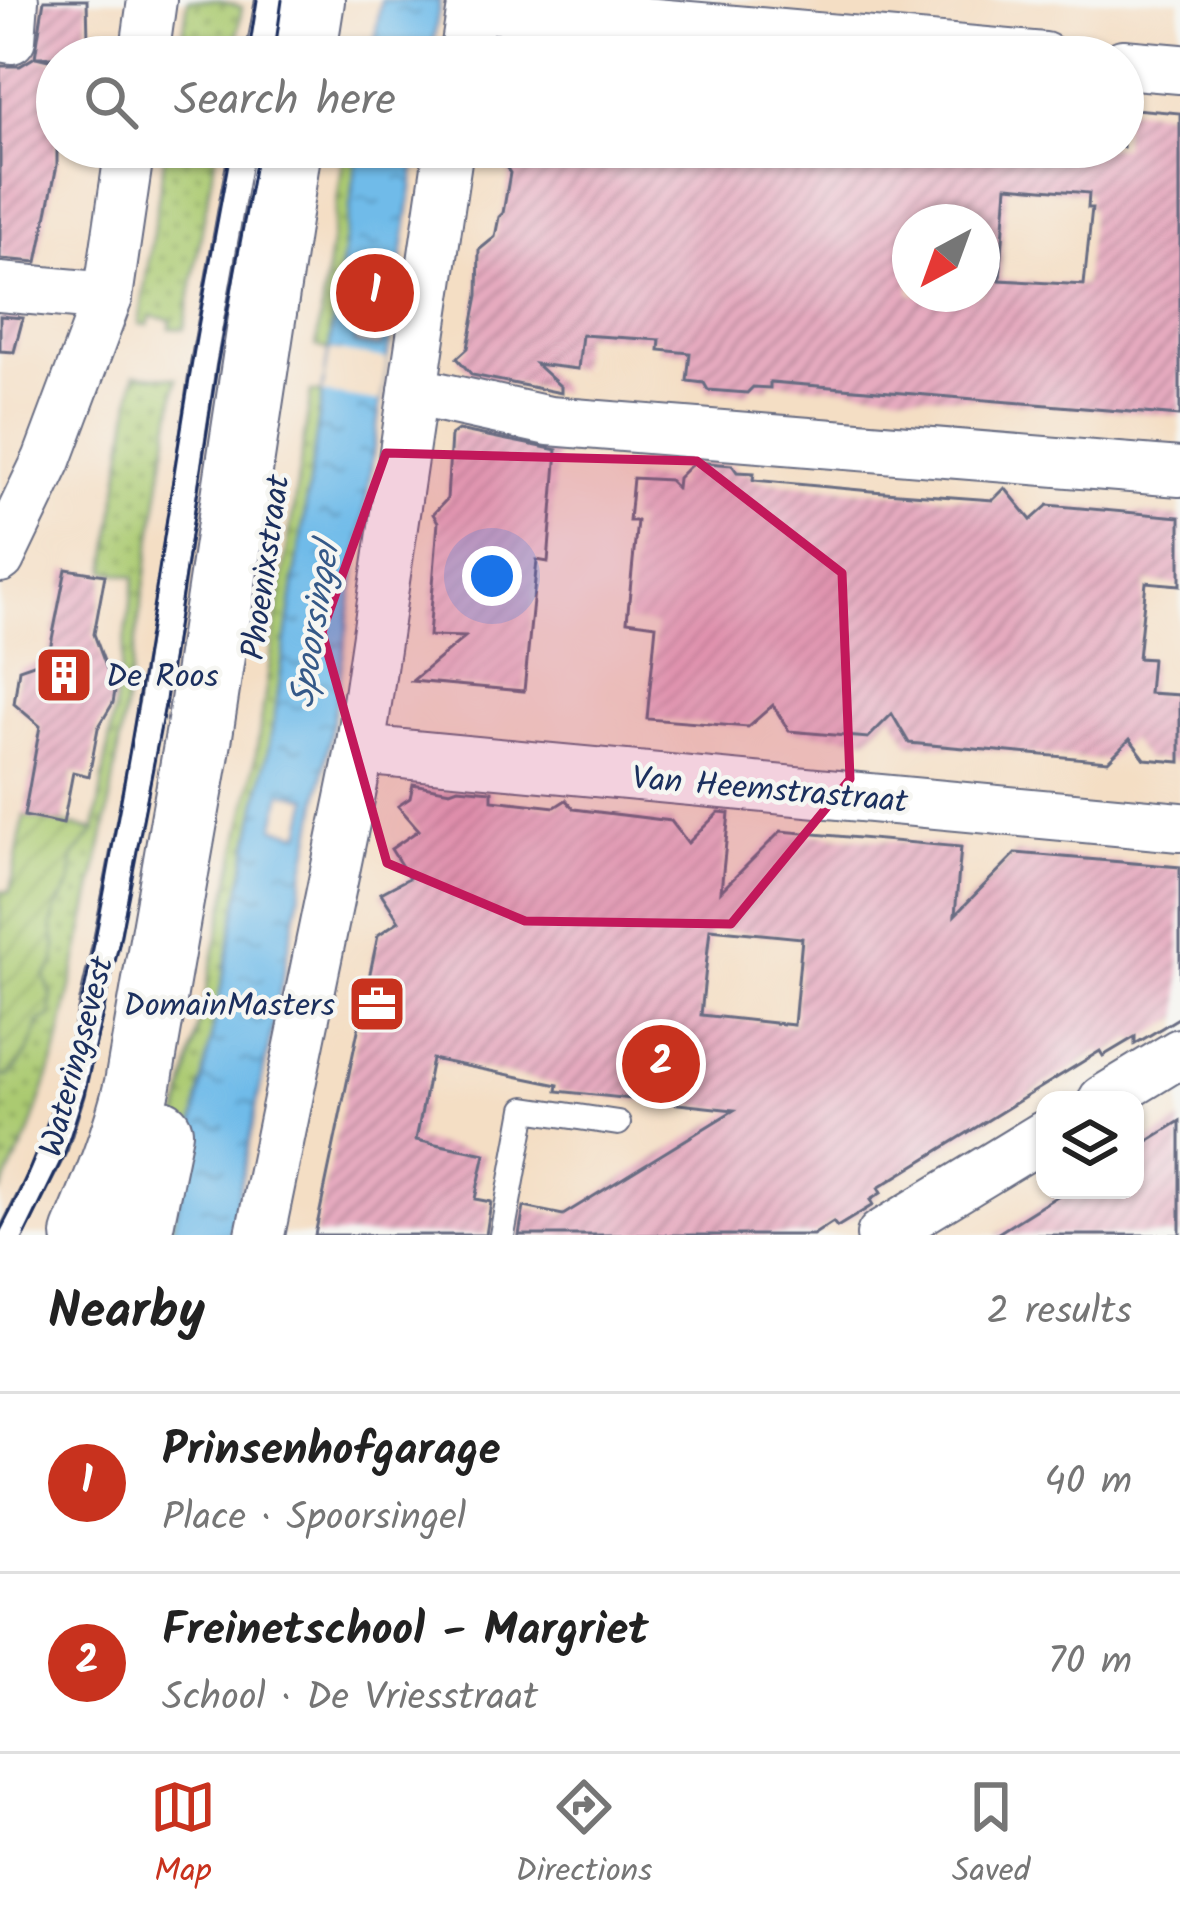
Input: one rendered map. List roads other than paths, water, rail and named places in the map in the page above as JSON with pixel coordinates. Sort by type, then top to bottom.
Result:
[{"type":"street","points":[[0,37],[11,39],[14,0]]},
{"type":"street","points":[[147,36],[152,0]]},
{"type":"street","points":[[305,36],[310,0]]},
{"type":"street","points":[[344,36],[350,0]]},
{"type":"street","points":[[467,36],[472,4],[817,36]]},
{"type":"street","points":[[1144,66],[1180,69]]},
{"type":"street","points":[[0,558],[47,460],[108,297],[127,168]]},
{"type":"street","name":"Phoenixstraat","points":[[172,983],[213,644],[285,168]]},
{"type":"street","name":"Phoenixstraat","points":[[172,983],[214,862],[263,597],[325,168]]},
{"type":"street","points":[[260,1235],[360,750],[446,168]]},
{"type":"street","points":[[0,287],[108,297]]},
{"type":"street","points":[[413,391],[549,421],[1180,472]]},
{"type":"street","name":"Van Heemstrastraat","points":[[360,750],[1180,826]]},
{"type":"street","points":[[138,1235],[172,983]]},
{"type":"street","name":"Wateringsevest","points":[[85,1235],[115,1167],[172,983]]},
{"type":"street","points":[[1118,1091],[1180,1053]]},
{"type":"street","points":[[881,1235],[1036,1140]]},
{"type":"lane","points":[[262,36],[268,0]]},
{"type":"lane","name":"Wateringsevest","points":[[11,1235],[56,1145],[106,941],[153,698],[238,168]]},
{"type":"lane","points":[[502,1235],[526,1109],[618,1123]]},
{"type":"water","points":[[381,0],[440,0],[434,36],[375,36]]},
{"type":"water","name":"Spoorsingel","points":[[356,168],[415,168],[338,691],[230,1235],[172,1235],[274,721]],"holes":[[[364,272],[391,276],[381,347],[354,343]],[[282,792],[309,798],[301,834],[274,828]]]},
{"type":"tram line","points":[[251,36],[257,0]]},
{"type":"tram line","points":[[277,36],[282,0]]},
{"type":"tram line","points":[[0,1231],[44,1133],[87,979],[227,168]]},
{"type":"tram line","points":[[25,1235],[65,1153],[119,945],[166,700],[217,366],[254,168]]},
{"type":"place","name":"Prinsenhofgarage","points":[[375,293]]},
{"type":"place","name":"De Roos","points":[[64,675]]},
{"type":"place","name":"DomainMasters","points":[[377,1004]]},
{"type":"place","name":"Freinetschool - Margriet","points":[[661,1064]]}]
